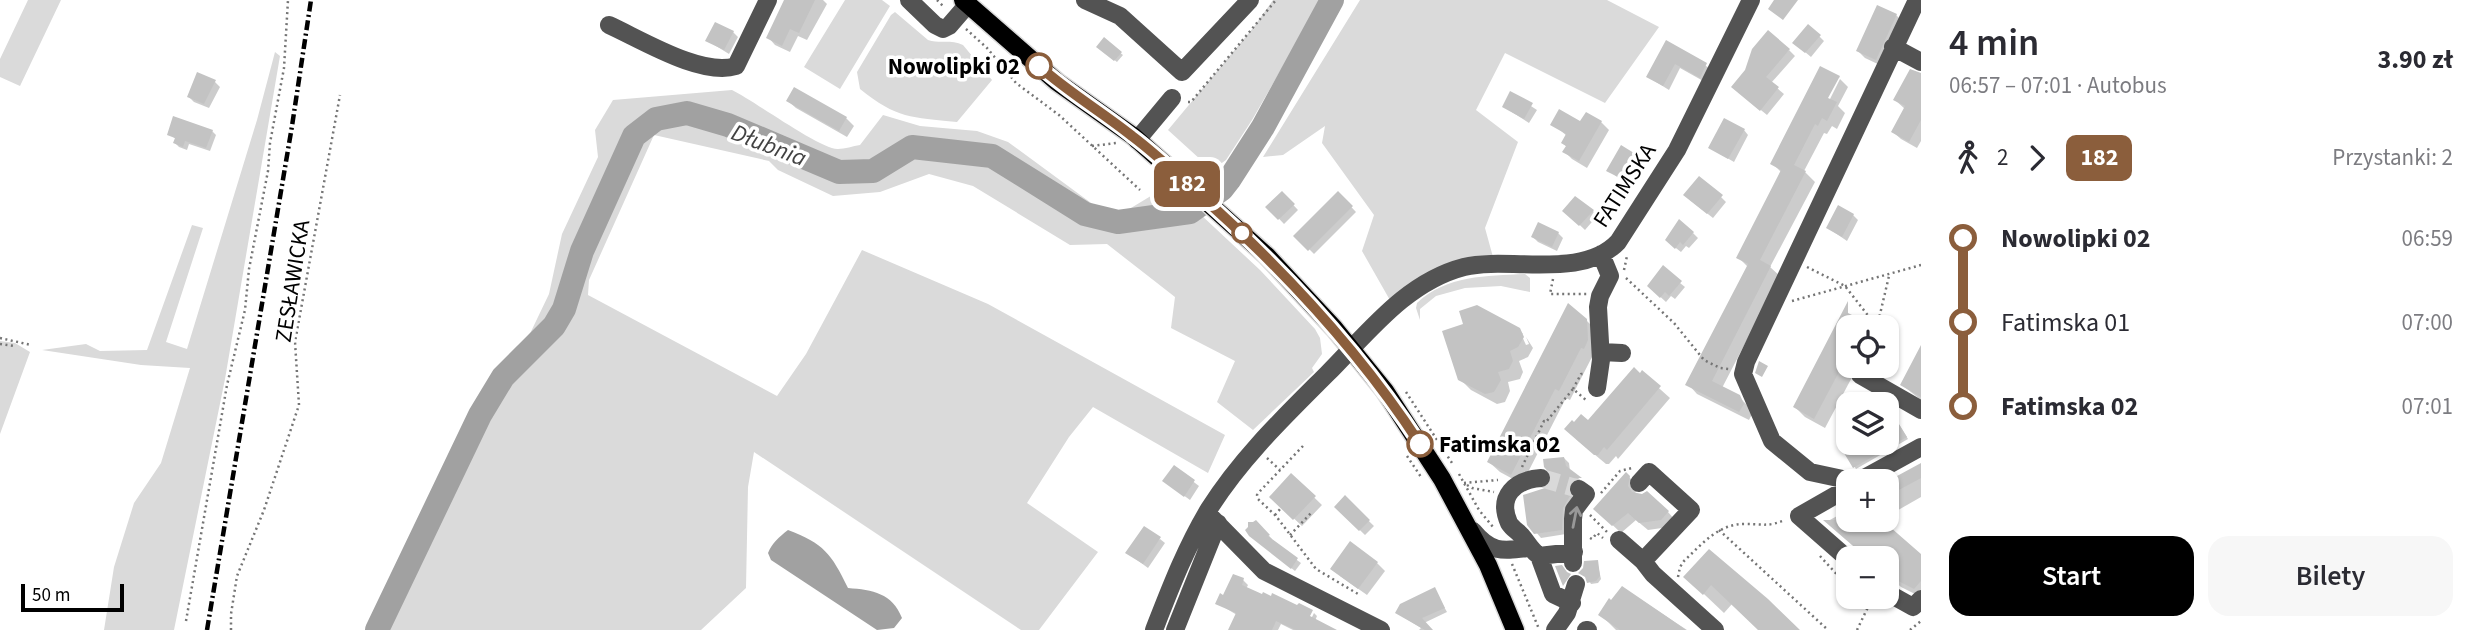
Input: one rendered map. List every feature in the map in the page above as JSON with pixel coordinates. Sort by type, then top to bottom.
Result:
[{"type":"main road","points":[[965,2],[1057,82],[1136,140],[1186,183],[1287,276],[1352,349],[1408,424],[1466,522],[1515,630]]},
{"type":"street","points":[[609,25],[696,65],[723,70],[736,66],[768,0]]},
{"type":"street","points":[[909,0],[935,25],[943,29],[949,26],[965,2]]},
{"type":"street","points":[[1085,0],[1120,16],[1182,72],[1250,0]]},
{"type":"street","name":"FATIMSKA","points":[[1213,518],[1232,475],[1253,451],[1401,300],[1422,285],[1448,273],[1477,265],[1562,263],[1601,254],[1614,246],[1677,150],[1751,0]]},
{"type":"street","points":[[1836,478],[1810,472],[1772,441],[1744,374],[1746,362],[1917,0]]},
{"type":"street","points":[[1893,47],[1921,62]]},
{"type":"street","points":[[1136,140],[1181,100]]},
{"type":"street","points":[[1597,388],[1601,352],[1598,307],[1600,296],[1610,276],[1601,254]]},
{"type":"street","points":[[1601,352],[1622,353]]},
{"type":"street","points":[[1865,378],[1921,410]]},
{"type":"street","points":[[1881,469],[1921,447]]},
{"type":"street","points":[[1541,478],[1505,487],[1509,522],[1534,552],[1553,594],[1572,603]]},
{"type":"street","points":[[1643,561],[1690,510],[1644,478]]},
{"type":"street","points":[[1466,522],[1478,537],[1492,548],[1574,557],[1574,510],[1586,494],[1579,489]]},
{"type":"street","points":[[1836,495],[1799,516],[1836,548]]},
{"type":"street","points":[[1154,630],[1180,565],[1213,518]]},
{"type":"street","points":[[1175,630],[1213,518]]},
{"type":"street","points":[[1213,518],[1264,571],[1381,630]]},
{"type":"street","points":[[1619,540],[1715,630]]},
{"type":"street","points":[[1555,630],[1572,603],[1576,584]]},
{"type":"street","points":[[1899,599],[1913,607],[1921,599]]},
{"type":"path","points":[[186,621],[227,385],[245,310],[249,269],[268,171],[270,143],[284,68],[288,0]]},
{"type":"path","points":[[1181,100],[1191,103],[1276,0]]},
{"type":"path","points":[[961,25],[987,48],[1016,83],[1059,115],[1140,190]]},
{"type":"path","name":"ZESŁAWICKA","points":[[231,630],[237,576],[264,510],[299,405],[295,342],[340,95]]},
{"type":"path","points":[[1626,246],[1623,276],[1674,323],[1704,360],[1729,369],[1741,360],[1746,362]]},
{"type":"path","points":[[1794,260],[1845,286],[1868,315]]},
{"type":"path","points":[[1772,307],[1921,265]]},
{"type":"path","points":[[1555,272],[1550,294],[1600,296]]},
{"type":"path","points":[[1880,315],[1889,274]]},
{"type":"path","points":[[0,338],[31,345]]},
{"type":"path","points":[[0,344],[14,346]]},
{"type":"path","points":[[1522,467],[1544,421],[1546,422],[1583,374]]},
{"type":"path","points":[[1573,389],[1586,400],[1597,388]]},
{"type":"path","points":[[1303,446],[1257,495],[1258,499],[1275,515],[1316,569],[1358,594]]},
{"type":"path","points":[[1263,454],[1280,470]]},
{"type":"path","points":[[1595,499],[1623,468],[1633,468],[1644,478]]},
{"type":"path","points":[[1464,483],[1505,487],[1472,488],[1464,483]]},
{"type":"path","points":[[1275,515],[1281,508]]},
{"type":"path","points":[[1587,509],[1608,533],[1619,540]]},
{"type":"path","points":[[1290,535],[1312,512]]},
{"type":"path","points":[[1672,590],[1678,584],[1680,567],[1684,561],[1718,530],[1744,523],[1771,526],[1799,516]]},
{"type":"path","points":[[1718,530],[1828,630]]},
{"type":"path","points":[[1857,630],[1867,609]]},
{"type":"path","points":[[1910,630],[1921,621]]},
{"type":"shaded area","points":[[28,0],[61,0],[20,86],[0,77],[0,59]]},
{"type":"shaded area","points":[[845,0],[882,0],[890,6],[840,89],[804,67]]},
{"type":"shaded area","points":[[1273,0],[1321,0],[1252,120],[1226,160],[1212,170],[1168,130]]},
{"type":"shaded area","points":[[1360,0],[1607,0],[1659,27],[1605,103],[1505,53],[1476,110],[1518,142],[1485,228],[1493,257],[1391,302],[1362,251],[1374,215],[1322,143],[1325,126],[1283,155],[1263,157]]},
{"type":"shaded area","points":[[895,12],[928,40],[963,45],[992,80],[957,122],[905,115],[884,106],[860,89],[857,72]]},
{"type":"shaded area","points":[[275,52],[280,56],[225,379],[174,630],[104,630],[114,567],[134,503],[161,463],[190,368],[141,365],[42,350],[86,344],[100,351],[147,350],[192,225],[203,228],[166,342],[187,349]]},
{"type":"shaded area","points":[[732,90],[817,142],[838,149],[860,145],[883,115],[920,126],[977,131],[1008,142],[1102,211],[1126,211],[1169,185],[1260,270],[1315,329],[1320,338],[1322,354],[1312,368],[1314,372],[1253,430],[1217,402],[1235,361],[1171,328],[1175,297],[1107,244],[1070,245],[973,186],[929,174],[880,192],[833,196],[778,170],[769,161],[654,135],[589,280],[588,295],[777,396],[806,354],[862,250],[988,304],[1225,435],[1208,473],[1093,407],[1069,437],[1027,503],[1098,552],[1039,630],[1021,630],[754,452],[748,487],[746,588],[701,630],[388,630],[549,294],[562,234],[598,157],[595,130],[613,100]]},
{"type":"shaded area","points":[[1525,274],[1530,278],[1530,292],[1501,286],[1465,288],[1436,296],[1420,309],[1420,320],[1417,303],[1441,287],[1468,279]]},
{"type":"shaded area","points":[[0,341],[15,343],[30,352],[0,434]]},
{"type":"shaded area","points":[[788,530],[810,540],[825,551],[837,566],[848,588],[881,594],[893,603],[902,618],[894,628],[877,630],[771,560],[768,553],[770,549]]},
{"type":"building","points":[[784,0],[815,0],[799,33],[790,29],[782,46],[766,38]]},
{"type":"building","points":[[1774,0],[1798,0],[1783,20],[1768,9]]},
{"type":"building","points":[[1877,5],[1897,14],[1876,60],[1856,51]]},
{"type":"building","points":[[715,22],[734,31],[724,50],[705,41]]},
{"type":"building","points":[[1808,24],[1821,35],[1805,53],[1792,43]]},
{"type":"building","points":[[1768,30],[1790,49],[1766,77],[1779,87],[1760,111],[1731,87],[1745,70],[1752,49]]},
{"type":"building","points":[[1104,37],[1122,52],[1114,61],[1096,47]]},
{"type":"building","points":[[1666,40],[1707,63],[1700,78],[1675,64],[1663,86],[1646,77]]},
{"type":"building","points":[[1820,66],[1840,76],[1828,98],[1837,102],[1827,121],[1822,118],[1818,126],[1815,124],[1794,165],[1806,171],[1760,260],[1771,266],[1712,381],[1740,395],[1744,404],[1739,412],[1685,385],[1748,264],[1736,258],[1781,170],[1770,164]]},
{"type":"building","points":[[1910,69],[1921,73],[1921,120],[1909,142],[1891,132],[1905,106],[1893,100]]},
{"type":"building","points":[[197,72],[216,80],[204,104],[187,97]]},
{"type":"building","points":[[794,87],[847,117],[839,131],[786,101]]},
{"type":"building","points":[[1510,91],[1533,103],[1524,119],[1502,107]]},
{"type":"building","points":[[1559,109],[1580,121],[1586,112],[1602,121],[1579,161],[1562,152],[1566,146],[1561,143],[1566,134],[1550,125]]},
{"type":"building","points":[[173,116],[213,130],[206,148],[185,141],[183,147],[173,143],[175,138],[167,135]]},
{"type":"building","points":[[1724,118],[1745,129],[1728,159],[1708,148]]},
{"type":"building","points":[[1621,145],[1642,158],[1629,180],[1620,174],[1618,177],[1606,171]]},
{"type":"building","points":[[1699,176],[1723,195],[1707,214],[1683,195]]},
{"type":"building","points":[[1282,191],[1295,204],[1278,220],[1265,207]]},
{"type":"building","points":[[1338,191],[1353,206],[1308,251],[1293,236]]},
{"type":"building","points":[[1575,196],[1594,210],[1579,226],[1562,211]]},
{"type":"building","points":[[1838,205],[1854,214],[1842,237],[1826,228]]},
{"type":"building","points":[[1679,219],[1694,232],[1683,245],[1680,242],[1675,249],[1665,240]]},
{"type":"building","points":[[1538,222],[1559,232],[1552,247],[1531,237]]},
{"type":"building","points":[[1663,265],[1682,281],[1669,296],[1665,292],[1660,298],[1647,286]]},
{"type":"building","points":[[1848,301],[1848,313],[1852,315],[1841,315]]},
{"type":"building","points":[[1568,303],[1587,319],[1588,340],[1584,349],[1581,348],[1559,391],[1555,389],[1511,475],[1487,462]]},
{"type":"building","points":[[1477,305],[1520,328],[1524,337],[1518,347],[1510,351],[1513,361],[1509,369],[1498,372],[1501,380],[1494,392],[1485,394],[1458,380],[1442,331],[1463,324],[1459,311]]},
{"type":"building","points":[[1836,324],[1836,378],[1814,419],[1793,407]]},
{"type":"building","points":[[1921,345],[1921,397],[1900,385]]},
{"type":"building","points":[[1759,361],[1768,366],[1762,377],[1755,373]]},
{"type":"building","points":[[1634,367],[1640,373],[1642,370],[1661,386],[1607,450],[1604,447],[1598,455],[1594,455],[1564,429],[1581,414],[1588,420]]},
{"type":"building","points":[[1899,424],[1907,437],[1899,442]]},
{"type":"building","points":[[1845,455],[1876,455],[1853,468]]},
{"type":"building","points":[[1564,457],[1566,466],[1582,478],[1575,478],[1569,483],[1570,496],[1563,508],[1562,530],[1534,534],[1527,525],[1523,495],[1548,487],[1551,483],[1552,476],[1544,467],[1543,459]]},
{"type":"building","points":[[1921,463],[1921,478],[1899,490],[1899,475]]},
{"type":"building","points":[[1174,465],[1195,480],[1184,497],[1162,481]]},
{"type":"building","points":[[1626,472],[1630,476],[1628,486],[1632,492],[1642,494],[1647,491],[1669,511],[1661,520],[1639,523],[1628,513],[1612,526],[1593,509]]},
{"type":"building","points":[[1291,473],[1316,496],[1293,520],[1269,497]]},
{"type":"building","points":[[1345,495],[1370,520],[1359,531],[1334,507]]},
{"type":"building","points":[[1256,520],[1270,535],[1268,536],[1298,558],[1291,569],[1249,536],[1245,530],[1248,522]]},
{"type":"building","points":[[1823,520],[1836,520],[1836,531]]},
{"type":"building","points":[[1144,526],[1161,537],[1143,564],[1125,553]]},
{"type":"building","points":[[1837,532],[1896,532],[1921,554],[1921,581],[1914,589],[1899,582],[1899,546],[1853,546]]},
{"type":"building","points":[[1350,541],[1378,562],[1358,589],[1330,569]]},
{"type":"building","points":[[1709,549],[1800,630],[1758,630],[1711,585],[1703,595],[1683,577]]},
{"type":"building","points":[[1598,560],[1600,576],[1596,581],[1587,583],[1585,577],[1578,573],[1583,568],[1584,561]]},
{"type":"building","points":[[1562,565],[1571,574],[1563,586],[1555,566]]},
{"type":"building","points":[[1233,574],[1244,578],[1242,585],[1262,594],[1263,592],[1271,596],[1272,593],[1313,610],[1310,616],[1337,630],[1296,630],[1276,621],[1272,630],[1228,630],[1236,613],[1215,604],[1220,593],[1223,595]]},
{"type":"building","points":[[1622,586],[1686,630],[1620,630],[1598,615],[1609,598],[1611,600]]},
{"type":"building","points":[[1435,587],[1445,608],[1422,618],[1433,630],[1425,630],[1395,613],[1400,604]]},
{"type":"waterway","name":"Dłubnia","points":[[377,630],[480,415],[503,377],[554,326],[564,309],[582,251],[634,136],[656,119],[687,113],[728,125],[839,172],[873,171],[912,147],[992,156],[1085,214],[1118,222],[1190,212],[1222,189],[1229,180],[1263,127],[1332,0]]},
{"type":"tunnel","points":[[1541,478],[1579,489]]},
{"type":"railway","points":[[207,630],[311,0]]},
{"type":"bus line","name":"182","points":[[1039,66],[1070,92],[1132,136],[1287,276],[1352,349],[1385,391],[1420,444]]},
{"type":"place","name":"Nowolipki 02","points":[[1039,66]]},
{"type":"place","name":"Fatimska 02","points":[[1420,444]]}]
